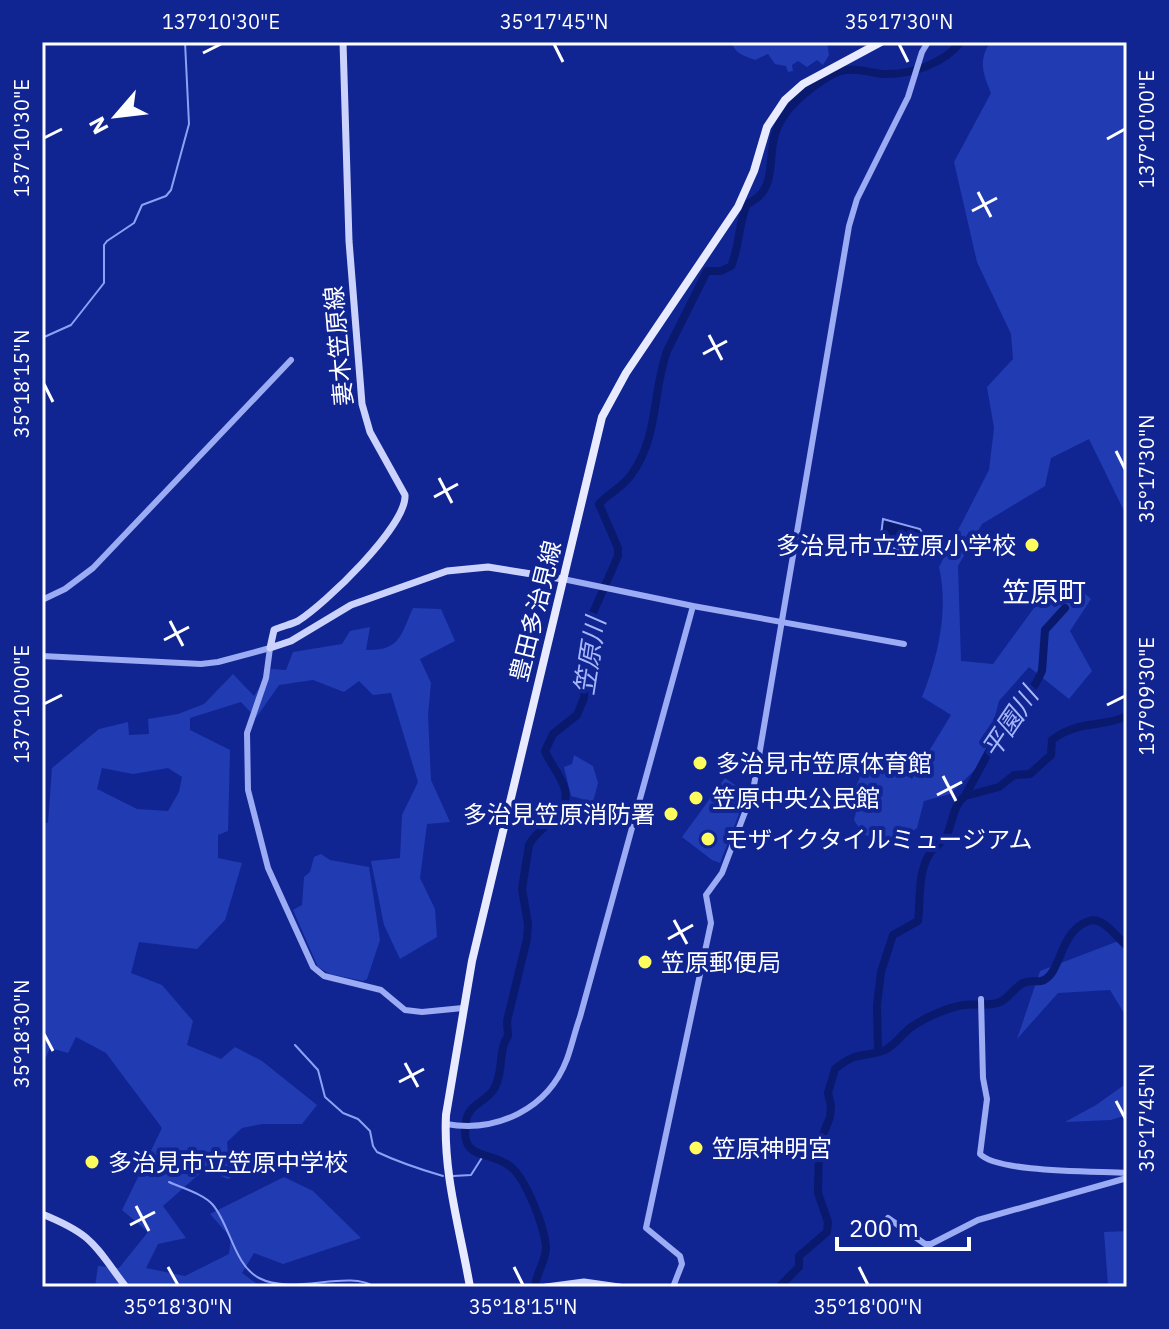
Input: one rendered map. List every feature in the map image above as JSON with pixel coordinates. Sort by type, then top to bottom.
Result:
[{"type":"main road","name":"妻木笠原線","points":[[270,648],[274,630],[300,620],[362,564],[402,513],[405,502],[405,495],[370,432],[362,404],[349,241],[343,42]]},
{"type":"main road","name":"豊田多治見線","points":[[470,1287],[447,1170],[446,1124],[463,1008],[487,891],[598,432],[608,403],[738,207],[754,171],[767,127],[796,89],[881,42]]},
{"type":"main road","points":[[270,648],[291,641],[351,605],[447,571],[488,567],[563,579]]},
{"type":"main road","points":[[42,1214],[72,1226],[87,1237],[101,1250],[126,1287]]},
{"type":"main road","points":[[546,1287],[584,1282],[619,1287]]},
{"type":"street","points":[[673,1287],[682,1264],[680,1256],[646,1228],[711,923],[706,895],[722,873],[753,791],[853,212],[908,97],[918,62],[928,42]]},
{"type":"street","points":[[42,600],[65,589],[93,568],[291,360]]},
{"type":"street","points":[[563,579],[904,644]]},
{"type":"street","points":[[446,1124],[475,1127],[505,1121],[534,1104],[552,1085],[567,1058],[693,606]]},
{"type":"street","points":[[42,656],[201,664],[270,648],[266,678],[247,733],[248,790],[268,868],[313,967],[321,975],[381,990],[405,1010],[463,1008]]},
{"type":"street","points":[[981,999],[982,1057],[987,1099],[980,1154],[995,1163],[1127,1176]]},
{"type":"street","points":[[888,1218],[925,1244],[931,1244],[978,1220],[1127,1176]]},
{"type":"shaded area","points":[[732,42],[827,42],[829,55],[823,65],[817,60],[807,67],[798,61],[792,65],[793,71],[788,72],[786,66],[775,64],[768,54],[755,60],[744,56]]},
{"type":"shaded area","points":[[990,42],[1127,42],[1127,517],[1089,439],[1051,458],[1045,486],[982,524],[958,566],[961,661],[993,664],[1042,597],[1071,581],[1091,599],[1070,631],[1092,671],[1069,699],[1029,667],[999,701],[983,762],[950,794],[924,801],[917,828],[900,840],[864,835],[854,820],[857,808],[852,796],[867,760],[894,767],[912,779],[951,715],[922,697],[940,633],[943,600],[939,567],[989,470],[994,428],[987,387],[1013,359],[1011,334],[977,262],[954,162],[991,93],[983,68]]},
{"type":"shaded area","points":[[883,519],[920,529],[925,537],[920,556],[880,544]]},
{"type":"shaded area","points":[[413,608],[441,609],[455,641],[420,659],[431,683],[428,715],[431,780],[450,822],[427,824],[420,878],[435,909],[437,937],[400,959],[384,925],[371,861],[400,858],[402,815],[418,782],[391,693],[373,695],[359,681],[344,692],[313,680],[279,685],[256,718],[241,702],[190,718],[190,730],[230,750],[228,831],[218,835],[218,858],[242,863],[225,920],[197,949],[139,942],[131,973],[162,985],[193,1021],[187,1045],[221,1059],[235,1047],[262,1061],[317,1105],[302,1124],[262,1124],[242,1128],[227,1142],[228,1154],[248,1168],[228,1179],[205,1169],[163,1206],[186,1238],[158,1244],[146,1268],[185,1276],[229,1254],[231,1238],[210,1214],[284,1177],[313,1191],[361,1238],[283,1264],[254,1253],[242,1273],[261,1287],[95,1287],[98,1266],[119,1268],[148,1232],[122,1210],[162,1128],[106,1053],[76,1037],[68,1053],[50,1048],[42,1066],[42,822],[48,823],[52,768],[99,729],[128,722],[129,735],[149,734],[148,719],[178,714],[204,704],[233,674],[254,696],[271,669],[286,670],[293,652],[342,644],[350,631],[370,627],[366,650],[386,648],[398,640]],"holes":[[[102,768],[133,774],[168,768],[182,777],[179,792],[168,811],[137,809],[97,789]]]},
{"type":"shaded area","points":[[574,755],[593,766],[598,783],[593,802],[571,796],[564,767],[572,764]]},
{"type":"shaded area","points":[[725,778],[741,789],[744,801],[720,863],[682,837]]},
{"type":"shaded area","points":[[321,854],[330,860],[369,867],[380,940],[367,979],[363,981],[330,974],[318,967],[293,910],[302,905],[304,877],[310,872],[314,857]]},
{"type":"shaded area","points":[[1127,940],[1127,1018],[1110,990],[1058,993],[1017,1039],[1040,971]]},
{"type":"shaded area","points":[[1127,1083],[1127,1115],[1111,1120],[1065,1122],[1096,1105]]},
{"type":"shaded area","points":[[1127,1231],[1127,1284],[1108,1285],[1104,1232]]},
{"type":"waterway","points":[[42,338],[71,325],[104,283],[104,245],[107,241],[134,223],[142,205],[166,196],[171,190],[189,124],[185,42]]},
{"type":"waterway","name":"笠原川","points":[[535,1287],[546,1246],[533,1204],[523,1182],[511,1167],[478,1153],[467,1143],[466,1121],[470,1111],[494,1089],[508,1036],[507,1021],[527,939],[528,924],[522,889],[529,845],[559,814],[566,799],[563,785],[545,751],[553,734],[577,715],[584,698],[586,643],[593,613],[618,556],[618,548],[599,504],[627,480],[640,460],[651,430],[667,351],[707,271],[721,271],[731,266],[747,204],[757,198],[767,183],[775,134],[786,114],[807,91],[838,72],[856,70],[894,74],[915,70],[936,62],[961,42]]},
{"type":"waterway","name":"平園川","points":[[878,1050],[877,1005],[881,972],[893,935],[918,921],[921,878],[926,861],[947,835],[958,804],[999,733],[1036,683],[1042,671],[1045,630],[1065,608]]},
{"type":"waterway","points":[[965,796],[999,787],[1014,775],[1030,774],[1051,755],[1052,740],[1061,734],[1127,716]]},
{"type":"waterway","points":[[779,1287],[799,1267],[799,1256],[827,1232],[828,1222],[818,1193],[819,1145],[830,1117],[828,1093],[835,1069],[855,1057],[885,1050],[909,1029],[937,1013],[963,1005],[1000,1002],[1023,983],[1048,977],[1071,934],[1089,921],[1105,925],[1127,946]]},
{"type":"waterway","points":[[295,1045],[318,1070],[325,1097],[370,1131],[377,1152],[443,1176]]},
{"type":"waterway","points":[[453,1176],[471,1175],[483,1156]]},
{"type":"waterway","points":[[169,1182],[199,1194],[213,1205],[244,1264],[259,1278],[288,1284],[364,1282],[375,1287]]},
{"type":"place","name":"多治見市立笠原小学校","points":[[1032,545]]},
{"type":"place","name":"多治見市笠原体育館","points":[[700,763]]},
{"type":"place","name":"笠原中央公民館","points":[[696,798]]},
{"type":"place","name":"多治見笠原消防署","points":[[671,814]]},
{"type":"place","name":"モザイクタイルミュージアム","points":[[708,839]]},
{"type":"place","name":"笠原郵便局","points":[[645,962]]},
{"type":"place","name":"笠原神明宮","points":[[696,1148]]},
{"type":"place","name":"多治見市立笠原中学校","points":[[92,1162]]},
{"type":"district","name":"笠原町","points":[[1044,591]]}]
